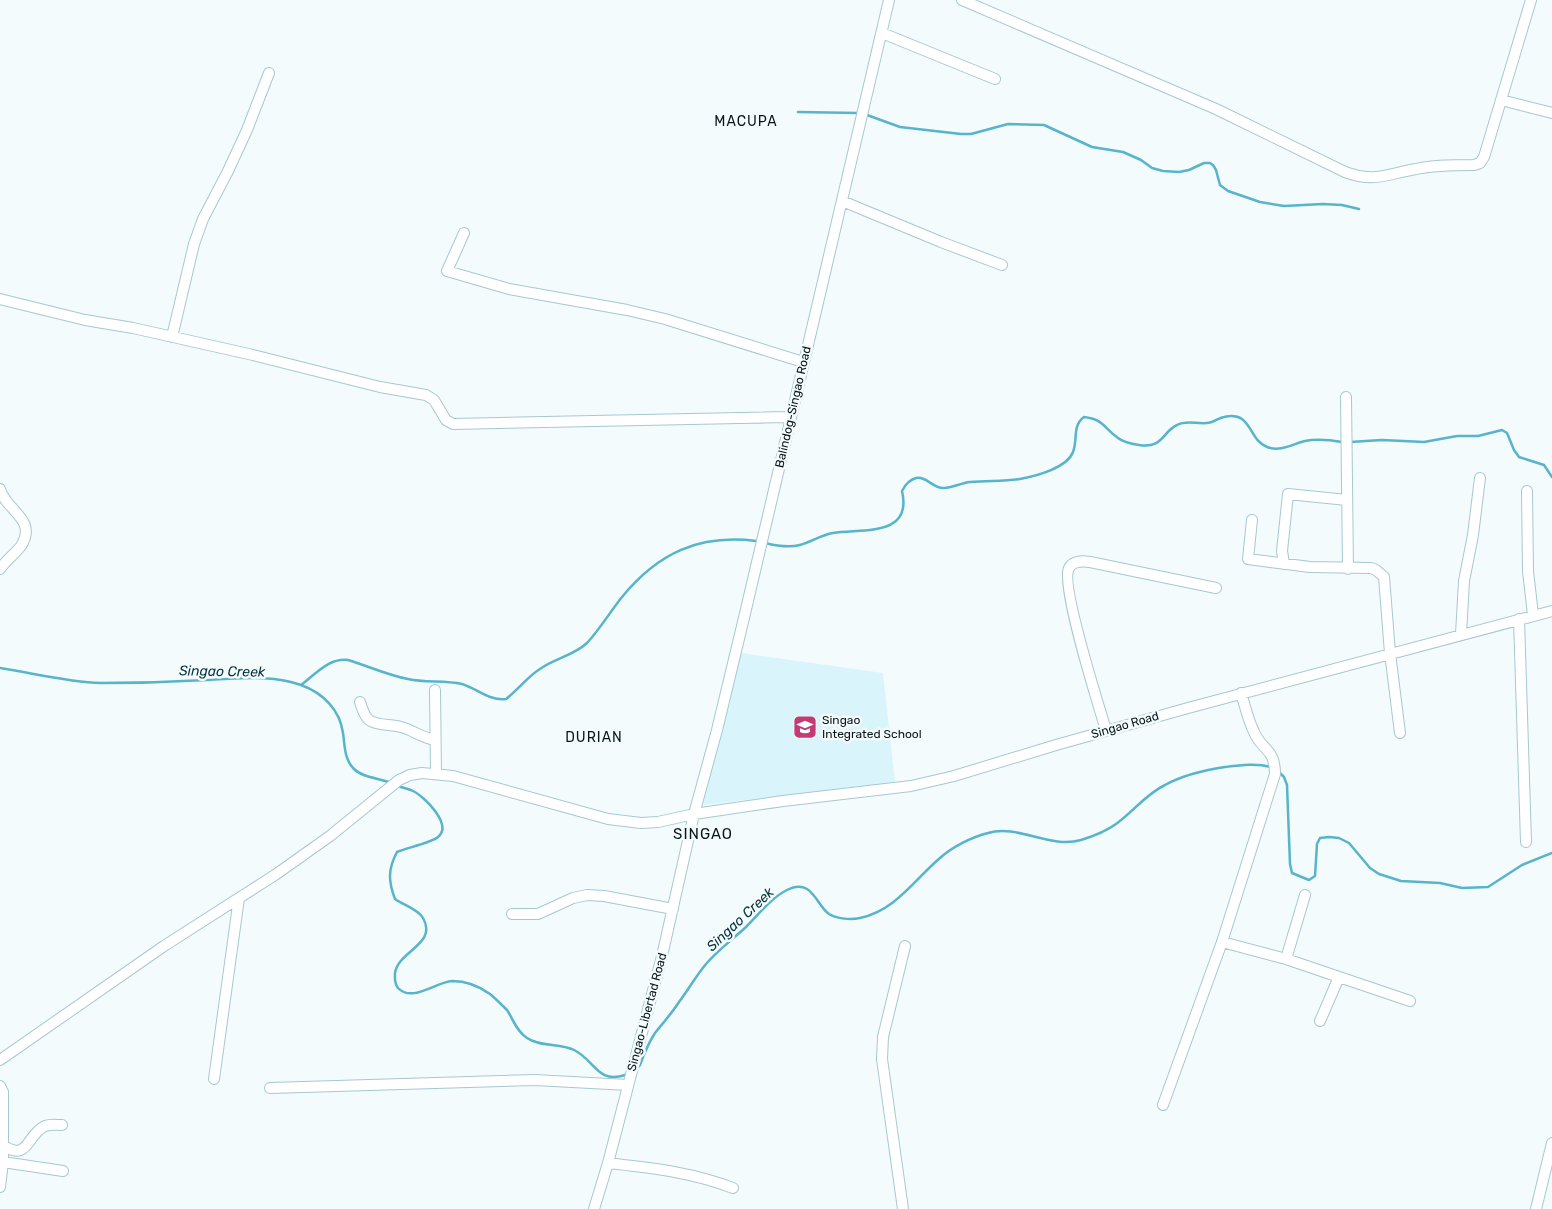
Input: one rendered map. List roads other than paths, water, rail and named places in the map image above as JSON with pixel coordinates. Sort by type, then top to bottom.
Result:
[{"type":"street","name":"Balindog-Singao Road","points":[[694,814],[722,707],[889,0]]},
{"type":"street","points":[[962,0],[1216,109],[1344,172],[1362,177],[1379,177],[1430,167],[1478,164],[1484,157],[1531,0]]},
{"type":"street","points":[[882,33],[995,79]]},
{"type":"street","points":[[172,337],[194,244],[203,219],[228,171],[270,73]]},
{"type":"street","points":[[1501,100],[1552,113]]},
{"type":"street","points":[[842,201],[941,242],[1002,264]]},
{"type":"street","points":[[464,233],[447,271],[509,289],[627,310],[666,319],[803,362]]},
{"type":"street","points":[[0,300],[253,355],[380,387],[426,395],[434,400],[446,420],[453,424],[790,417]]},
{"type":"street","points":[[1346,397],[1348,569]]},
{"type":"street","points":[[1461,634],[1464,580],[1473,535],[1480,478]]},
{"type":"street","points":[[0,489],[8,504],[25,524],[26,532],[19,548],[0,569]]},
{"type":"street","points":[[1527,491],[1528,571],[1533,615]]},
{"type":"street","points":[[1284,564],[1282,550],[1288,494],[1347,500]]},
{"type":"street","points":[[1252,520],[1248,559],[1348,569],[1371,568],[1381,573],[1384,577],[1390,653],[1400,733]]},
{"type":"street","points":[[1106,730],[1072,608],[1067,575],[1071,565],[1076,562],[1090,562],[1216,588]]},
{"type":"street","name":"Singao Road","points":[[0,1060],[164,946],[330,836],[399,780],[410,775],[436,773],[483,783],[608,819],[625,822],[658,822],[694,814],[926,783],[1106,730],[1552,611]]},
{"type":"street","points":[[1519,619],[1526,842]]},
{"type":"street","points":[[435,690],[436,773]]},
{"type":"street","points":[[1163,1106],[1222,942],[1275,774],[1272,754],[1258,740],[1254,733],[1241,693]]},
{"type":"street","points":[[360,702],[363,712],[369,720],[376,723],[400,726],[427,739],[435,740]]},
{"type":"street","name":"Singao-Libertad Road","points":[[594,1209],[608,1163],[673,909],[694,814]]},
{"type":"street","points":[[512,914],[538,914],[574,898],[587,895],[604,896],[673,909]]},
{"type":"street","points":[[1286,959],[1305,895]]},
{"type":"street","points":[[214,1078],[239,898]]},
{"type":"street","points":[[1222,942],[1286,959],[1410,1001]]},
{"type":"street","points":[[903,1209],[882,1059],[883,1037],[905,946]]},
{"type":"street","points":[[1320,1021],[1339,977]]},
{"type":"street","points":[[270,1088],[535,1080],[628,1085]]},
{"type":"street","points":[[0,1086],[3,1092],[3,1162],[0,1187]]},
{"type":"street","points":[[3,1144],[10,1150],[17,1151],[24,1148],[44,1126],[62,1125]]},
{"type":"street","points":[[1536,1209],[1552,1143]]},
{"type":"street","points":[[3,1162],[63,1171]]},
{"type":"street","points":[[608,1163],[691,1174],[733,1188]]},
{"type":"waterway","points":[[798,112],[858,113]]},
{"type":"waterway","points":[[867,115],[900,127],[961,134],[971,134],[1008,124],[1044,125],[1092,147],[1123,152],[1141,160],[1152,168],[1163,171],[1179,172],[1189,170],[1204,163],[1210,163],[1216,170],[1220,185],[1228,191],[1260,202],[1284,206],[1342,205],[1359,209]]},
{"type":"waterway","points":[[765,543],[796,546],[829,534],[870,530],[892,524],[900,517],[903,506],[902,491],[904,487],[916,478],[944,488],[970,482],[1020,479],[1058,467],[1070,458],[1073,452],[1078,424],[1084,417],[1099,422],[1122,441],[1147,446],[1158,442],[1172,428],[1180,424],[1188,422],[1209,423],[1233,416],[1245,422],[1256,438],[1267,447],[1279,449],[1311,440],[1342,442]]},
{"type":"waterway","points":[[1350,442],[1382,440],[1424,442],[1457,436],[1478,436],[1502,430],[1507,433],[1519,457],[1544,465],[1552,477]]},
{"type":"waterway","points":[[301,685],[328,664],[348,660],[400,677],[462,684],[494,698],[506,699],[535,672],[576,651],[587,643],[622,597],[650,569],[665,558],[698,544],[735,540],[756,541]]},
{"type":"waterway","name":"Singao Creek","points":[[0,668],[63,679],[101,683],[266,678],[301,685],[323,698],[334,710],[341,725],[347,757],[354,769],[365,776],[389,782]]},
{"type":"waterway","name":"Singao Creek","points":[[637,1068],[655,1033],[706,964],[770,902],[787,890],[802,887],[808,890],[829,914],[844,919],[860,918],[873,914],[894,901],[945,854],[956,846],[975,837],[999,831],[1058,841],[1081,840],[1112,827],[1152,793],[1179,778],[1225,767],[1243,765],[1271,767]]},
{"type":"waterway","name":"Singao Creek","points":[[1279,772],[1284,777],[1287,785],[1292,873],[1309,880],[1315,876],[1317,844],[1320,838],[1339,838],[1349,843],[1370,868],[1379,874],[1401,881],[1440,883],[1462,888],[1488,887],[1522,865],[1552,853]]},
{"type":"waterway","name":"Singao Creek","points":[[398,786],[413,791],[424,799],[436,812],[442,826],[442,832],[438,837],[397,852],[392,864],[390,881],[395,899],[418,912],[423,918],[426,927],[422,941],[398,965],[395,973],[398,988],[404,992],[417,993],[452,981],[472,984],[490,994],[501,1004],[507,1010],[520,1032],[532,1041],[563,1046],[574,1050],[587,1059],[602,1074],[616,1077],[625,1075]]},
{"type":"place","name":"Singao Integrated School","points":[[805,727]]},
{"type":"district","name":"MACUPA","points":[[746,121]]},
{"type":"district","name":"DURIAN","points":[[594,737]]},
{"type":"district","name":"SINGAO","points":[[703,834]]}]
